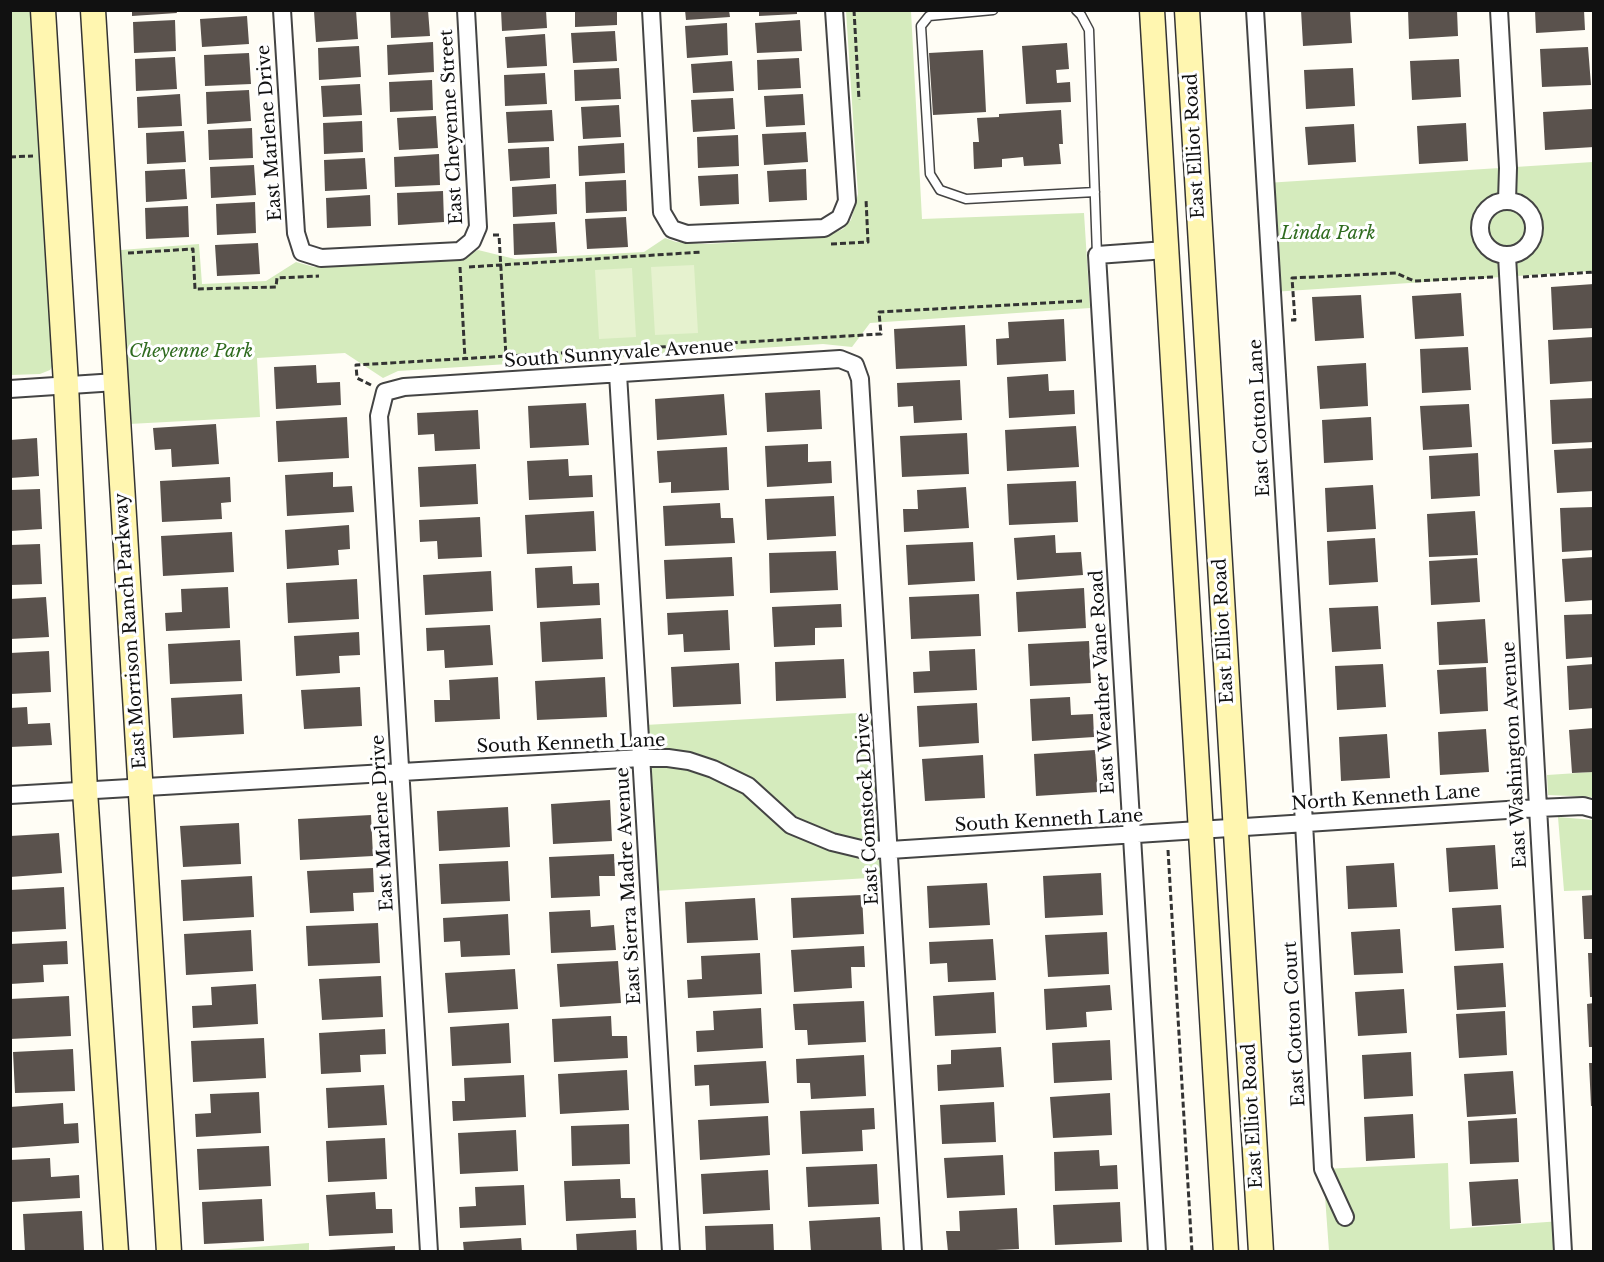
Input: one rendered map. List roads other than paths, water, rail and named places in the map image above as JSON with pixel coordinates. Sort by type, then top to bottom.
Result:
[{"type":"street","points":[[43,10],[66,384],[85,791],[116,1251]]},
{"type":"street","name":"East Morrison Ranch Parkway","points":[[93,10],[169,1251]]},
{"type":"street","name":"East Marlene Drive","points":[[282,10],[296,233],[302,252],[321,258],[460,251],[474,237]]},
{"type":"street","name":"East Cheyenne Street","points":[[466,10],[478,226],[474,237]]},
{"type":"street","points":[[651,10],[662,212],[672,229],[687,234],[824,228],[840,218],[847,201],[834,10]]},
{"type":"street","name":"East Elliot Road","points":[[1152,10],[1166,250],[1218,829],[1261,1251]]},
{"type":"street","name":"East Elliot Road","points":[[1187,10],[1218,829],[1226,1251]]},
{"type":"street","name":"East Cotton Lane","points":[[1255,10],[1304,823]]},
{"type":"street","points":[[1499,10],[1508,168],[1507,201]]},
{"type":"street","points":[[1507,201],[1517,203],[1527,209],[1534,225],[1533,236],[1528,245],[1521,252],[1507,256],[1497,254],[1490,249],[1481,237],[1480,227],[1481,219],[1493,204],[1507,201]]},
{"type":"street","points":[[1097,255],[1166,250]]},
{"type":"street","name":"East Weather Vane Road","points":[[1097,255],[1157,1251]]},
{"type":"street","name":"East Washington Avenue","points":[[1507,256],[1506,278],[1563,1251]]},
{"type":"street","name":"South Sunnyvale Avenue","points":[[385,392],[404,387],[840,359],[855,365]]},
{"type":"street","name":"East Comstock Drive","points":[[855,365],[860,379],[913,1251]]},
{"type":"street","name":"East Sierra Madre Avenue","points":[[618,374],[671,1251]]},
{"type":"street","points":[[10,389],[116,382]]},
{"type":"street","name":"East Marlene Drive","points":[[385,392],[379,416],[429,1251]]},
{"type":"street","name":"South Kenneth Lane","points":[[10,795],[641,758],[689,761],[713,769],[748,786],[791,825],[861,849],[890,850],[1218,829]]},
{"type":"street","name":"North Kenneth Lane","points":[[1218,829],[1538,808],[1584,806],[1593,809]]},
{"type":"street","name":"East Cotton Court","points":[[1304,823],[1323,1169],[1345,1218]]},
{"type":"lane","points":[[993,10],[929,16],[921,26],[930,174],[940,190],[966,199],[1095,192]]},
{"type":"lane","points":[[1076,10],[1089,30],[1097,255]]},
{"type":"park label","name":"Linda Park","points":[[1328,234]]},
{"type":"park label","name":"Cheyenne Park","points":[[191,352]]}]
